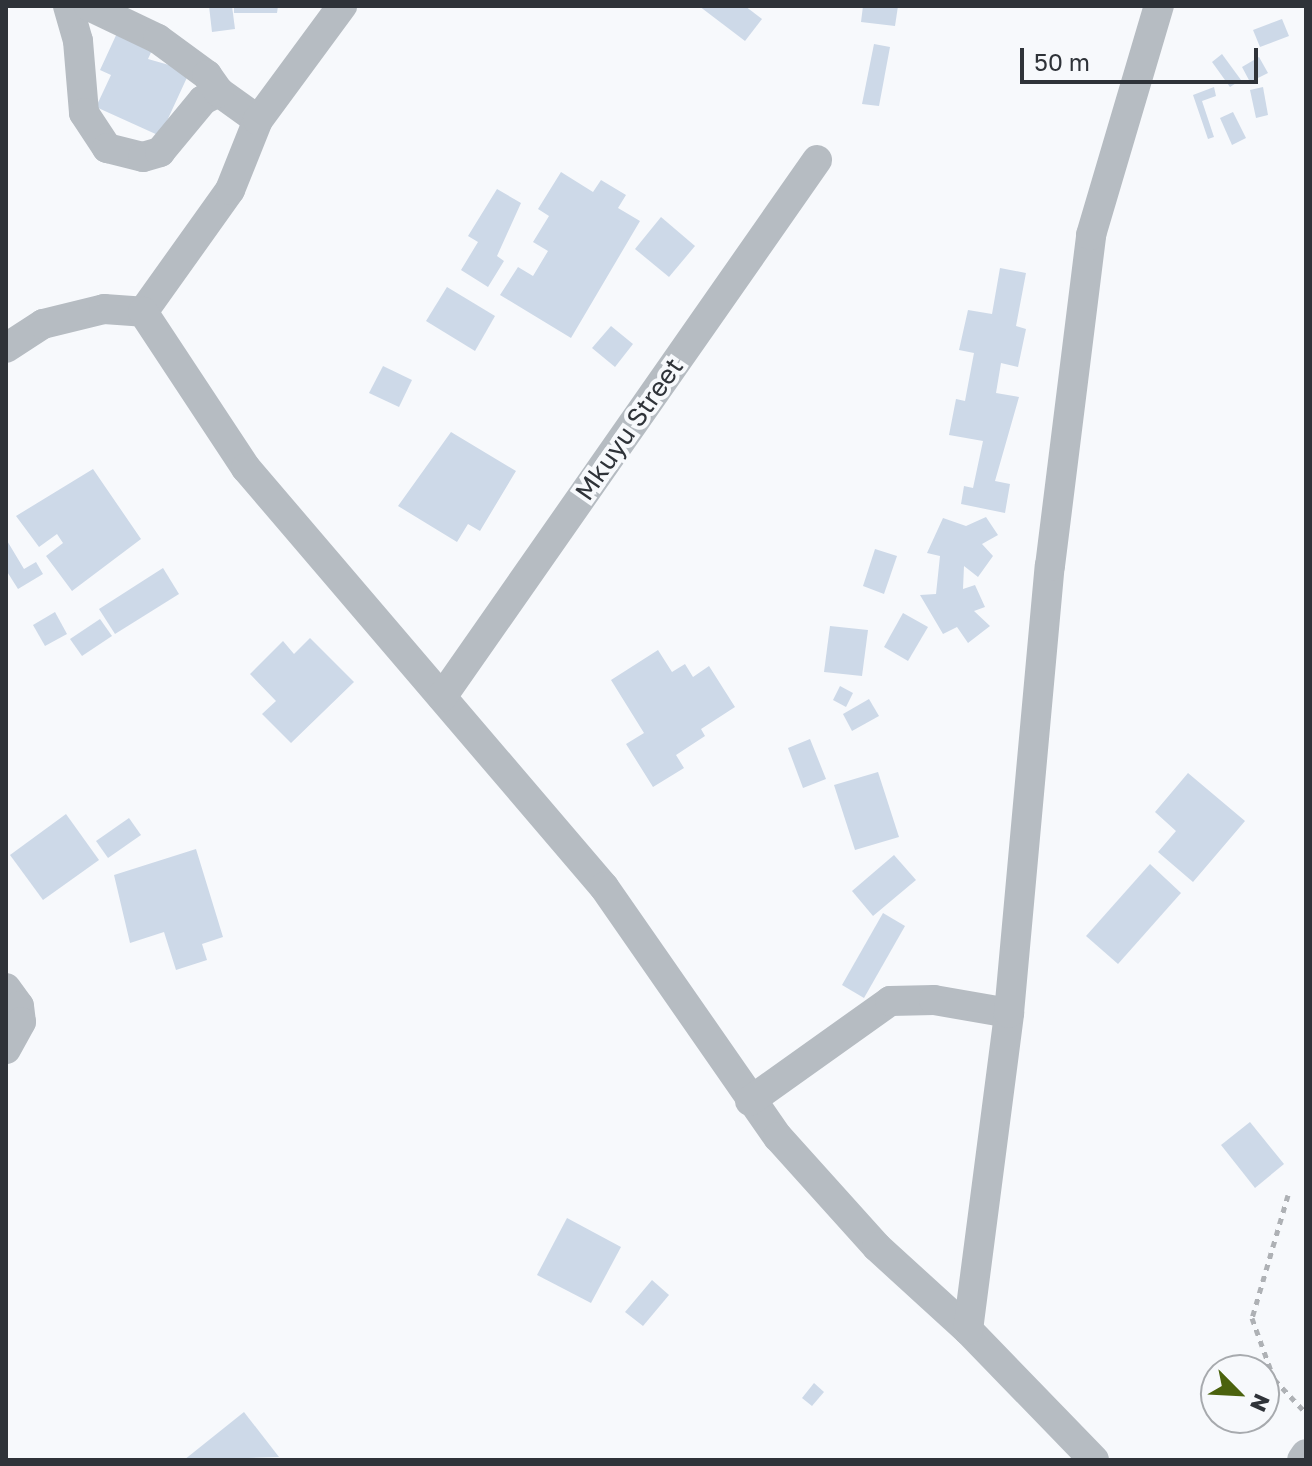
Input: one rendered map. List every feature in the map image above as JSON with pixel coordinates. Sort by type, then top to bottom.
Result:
[{"type":"street","points":[[68,6],[84,113],[107,148],[143,157],[160,152],[203,100],[219,92]]},
{"type":"street","points":[[89,6],[158,39],[207,75],[219,92],[258,120]]},
{"type":"street","points":[[143,312],[230,190],[258,120],[342,6]]},
{"type":"street","points":[[968,1330],[1009,1013],[1050,566],[1091,235],[1159,6]]},
{"type":"street","name":"Mkuyu Street","points":[[442,697],[817,160]]},
{"type":"street","points":[[6,348],[43,324],[104,309],[143,312]]},
{"type":"street","points":[[143,312],[246,468],[604,887],[750,1101],[877,1247],[968,1330],[1094,1460]]},
{"type":"street","points":[[6,988],[19,1006],[21,1022],[6,1049]]},
{"type":"street","points":[[750,1101],[890,1001],[934,1000],[1009,1013]]},
{"type":"street","points":[[1302,1460],[1306,1454]]},
{"type":"path","points":[[1288,1195],[1252,1318],[1274,1379],[1306,1413]]},
{"type":"building","points":[[209,6],[232,6],[235,29],[212,32]]},
{"type":"building","points":[[234,6],[278,6],[277,13],[234,13]]},
{"type":"building","points":[[699,6],[745,6],[762,19],[745,41]]},
{"type":"building","points":[[863,6],[898,6],[895,26],[861,22]]},
{"type":"building","points":[[1282,19],[1289,36],[1260,47],[1253,30]]},
{"type":"building","points":[[118,31],[153,48],[148,59],[190,71],[160,136],[96,107],[111,75],[100,70]]},
{"type":"building","points":[[874,44],[890,47],[879,106],[862,104]]},
{"type":"building","points":[[1222,54],[1241,80],[1230,87],[1212,62]]},
{"type":"building","points":[[1259,57],[1268,73],[1250,82],[1242,67]]},
{"type":"building","points":[[1214,87],[1216,96],[1202,101],[1214,137],[1208,139],[1193,95]]},
{"type":"building","points":[[1263,87],[1268,115],[1256,118],[1250,90]]},
{"type":"building","points":[[1233,112],[1246,138],[1232,145],[1220,118]]},
{"type":"building","points":[[561,172],[593,192],[601,180],[626,195],[618,208],[640,221],[571,338],[500,295],[518,267],[533,276],[548,251],[533,242],[549,216],[538,209]]},
{"type":"building","points":[[497,189],[521,203],[497,256],[504,261],[488,287],[461,270],[478,242],[468,236]]},
{"type":"building","points":[[661,217],[695,246],[669,277],[635,249]]},
{"type":"building","points":[[1000,268],[1026,273],[1016,326],[1026,329],[1018,367],[1001,363],[996,393],[1019,397],[995,481],[1010,484],[1005,513],[961,504],[964,486],[973,488],[983,441],[949,435],[956,399],[965,401],[974,353],[959,350],[968,310],[992,314]]},
{"type":"building","points":[[447,287],[495,316],[475,351],[426,321]]},
{"type":"building","points":[[611,326],[633,344],[615,367],[592,348]]},
{"type":"building","points":[[383,366],[412,380],[399,407],[369,393]]},
{"type":"building","points":[[451,432],[516,471],[480,531],[468,524],[457,542],[398,506]]},
{"type":"building","points":[[93,469],[141,539],[72,591],[46,556],[63,543],[57,534],[39,547],[16,516]]},
{"type":"building","points":[[986,517],[998,535],[982,544],[993,556],[978,577],[964,566],[963,589],[975,585],[985,607],[974,611],[990,626],[968,643],[957,627],[943,634],[920,595],[936,594],[940,556],[927,553],[943,518],[966,526]]},
{"type":"building","points":[[6,539],[24,569],[36,562],[43,574],[18,589],[6,570]]},
{"type":"building","points":[[875,549],[897,556],[884,594],[863,586]]},
{"type":"building","points":[[163,568],[179,594],[115,634],[99,609]]},
{"type":"building","points":[[55,612],[67,634],[45,646],[33,625]]},
{"type":"building","points":[[903,613],[928,627],[908,661],[884,647]]},
{"type":"building","points":[[100,619],[112,636],[82,656],[70,639]]},
{"type":"building","points":[[830,626],[868,630],[862,676],[824,672]]},
{"type":"building","points":[[310,638],[354,682],[291,743],[262,714],[276,701],[250,674],[283,641],[294,654]]},
{"type":"building","points":[[658,650],[672,672],[685,664],[693,677],[709,666],[735,707],[701,729],[705,736],[676,755],[684,768],[653,787],[626,744],[644,733],[611,680]]},
{"type":"building","points":[[840,686],[853,693],[846,707],[833,700]]},
{"type":"building","points":[[869,699],[879,716],[852,731],[843,714]]},
{"type":"building","points":[[810,739],[826,779],[803,788],[788,748]]},
{"type":"building","points":[[878,772],[899,837],[855,850],[834,785]]},
{"type":"building","points":[[1188,773],[1245,821],[1193,882],[1158,852],[1176,831],[1155,812]]},
{"type":"building","points":[[66,814],[99,860],[43,900],[10,855]]},
{"type":"building","points":[[129,818],[141,835],[108,858],[96,841]]},
{"type":"building","points":[[196,849],[223,937],[202,944],[207,960],[176,970],[164,932],[130,943],[114,875]]},
{"type":"building","points":[[894,855],[916,880],[873,916],[852,891]]},
{"type":"building","points":[[1150,864],[1181,893],[1118,964],[1086,936]]},
{"type":"building","points":[[883,913],[905,926],[864,998],[842,985]]},
{"type":"building","points":[[1250,1122],[1284,1164],[1255,1188],[1221,1145]]},
{"type":"building","points":[[567,1218],[621,1247],[591,1303],[537,1275]]},
{"type":"building","points":[[652,1280],[669,1295],[643,1326],[625,1312]]},
{"type":"building","points":[[814,1383],[824,1392],[812,1406],[802,1398]]},
{"type":"building","points":[[244,1412],[279,1457],[184,1460]]}]
